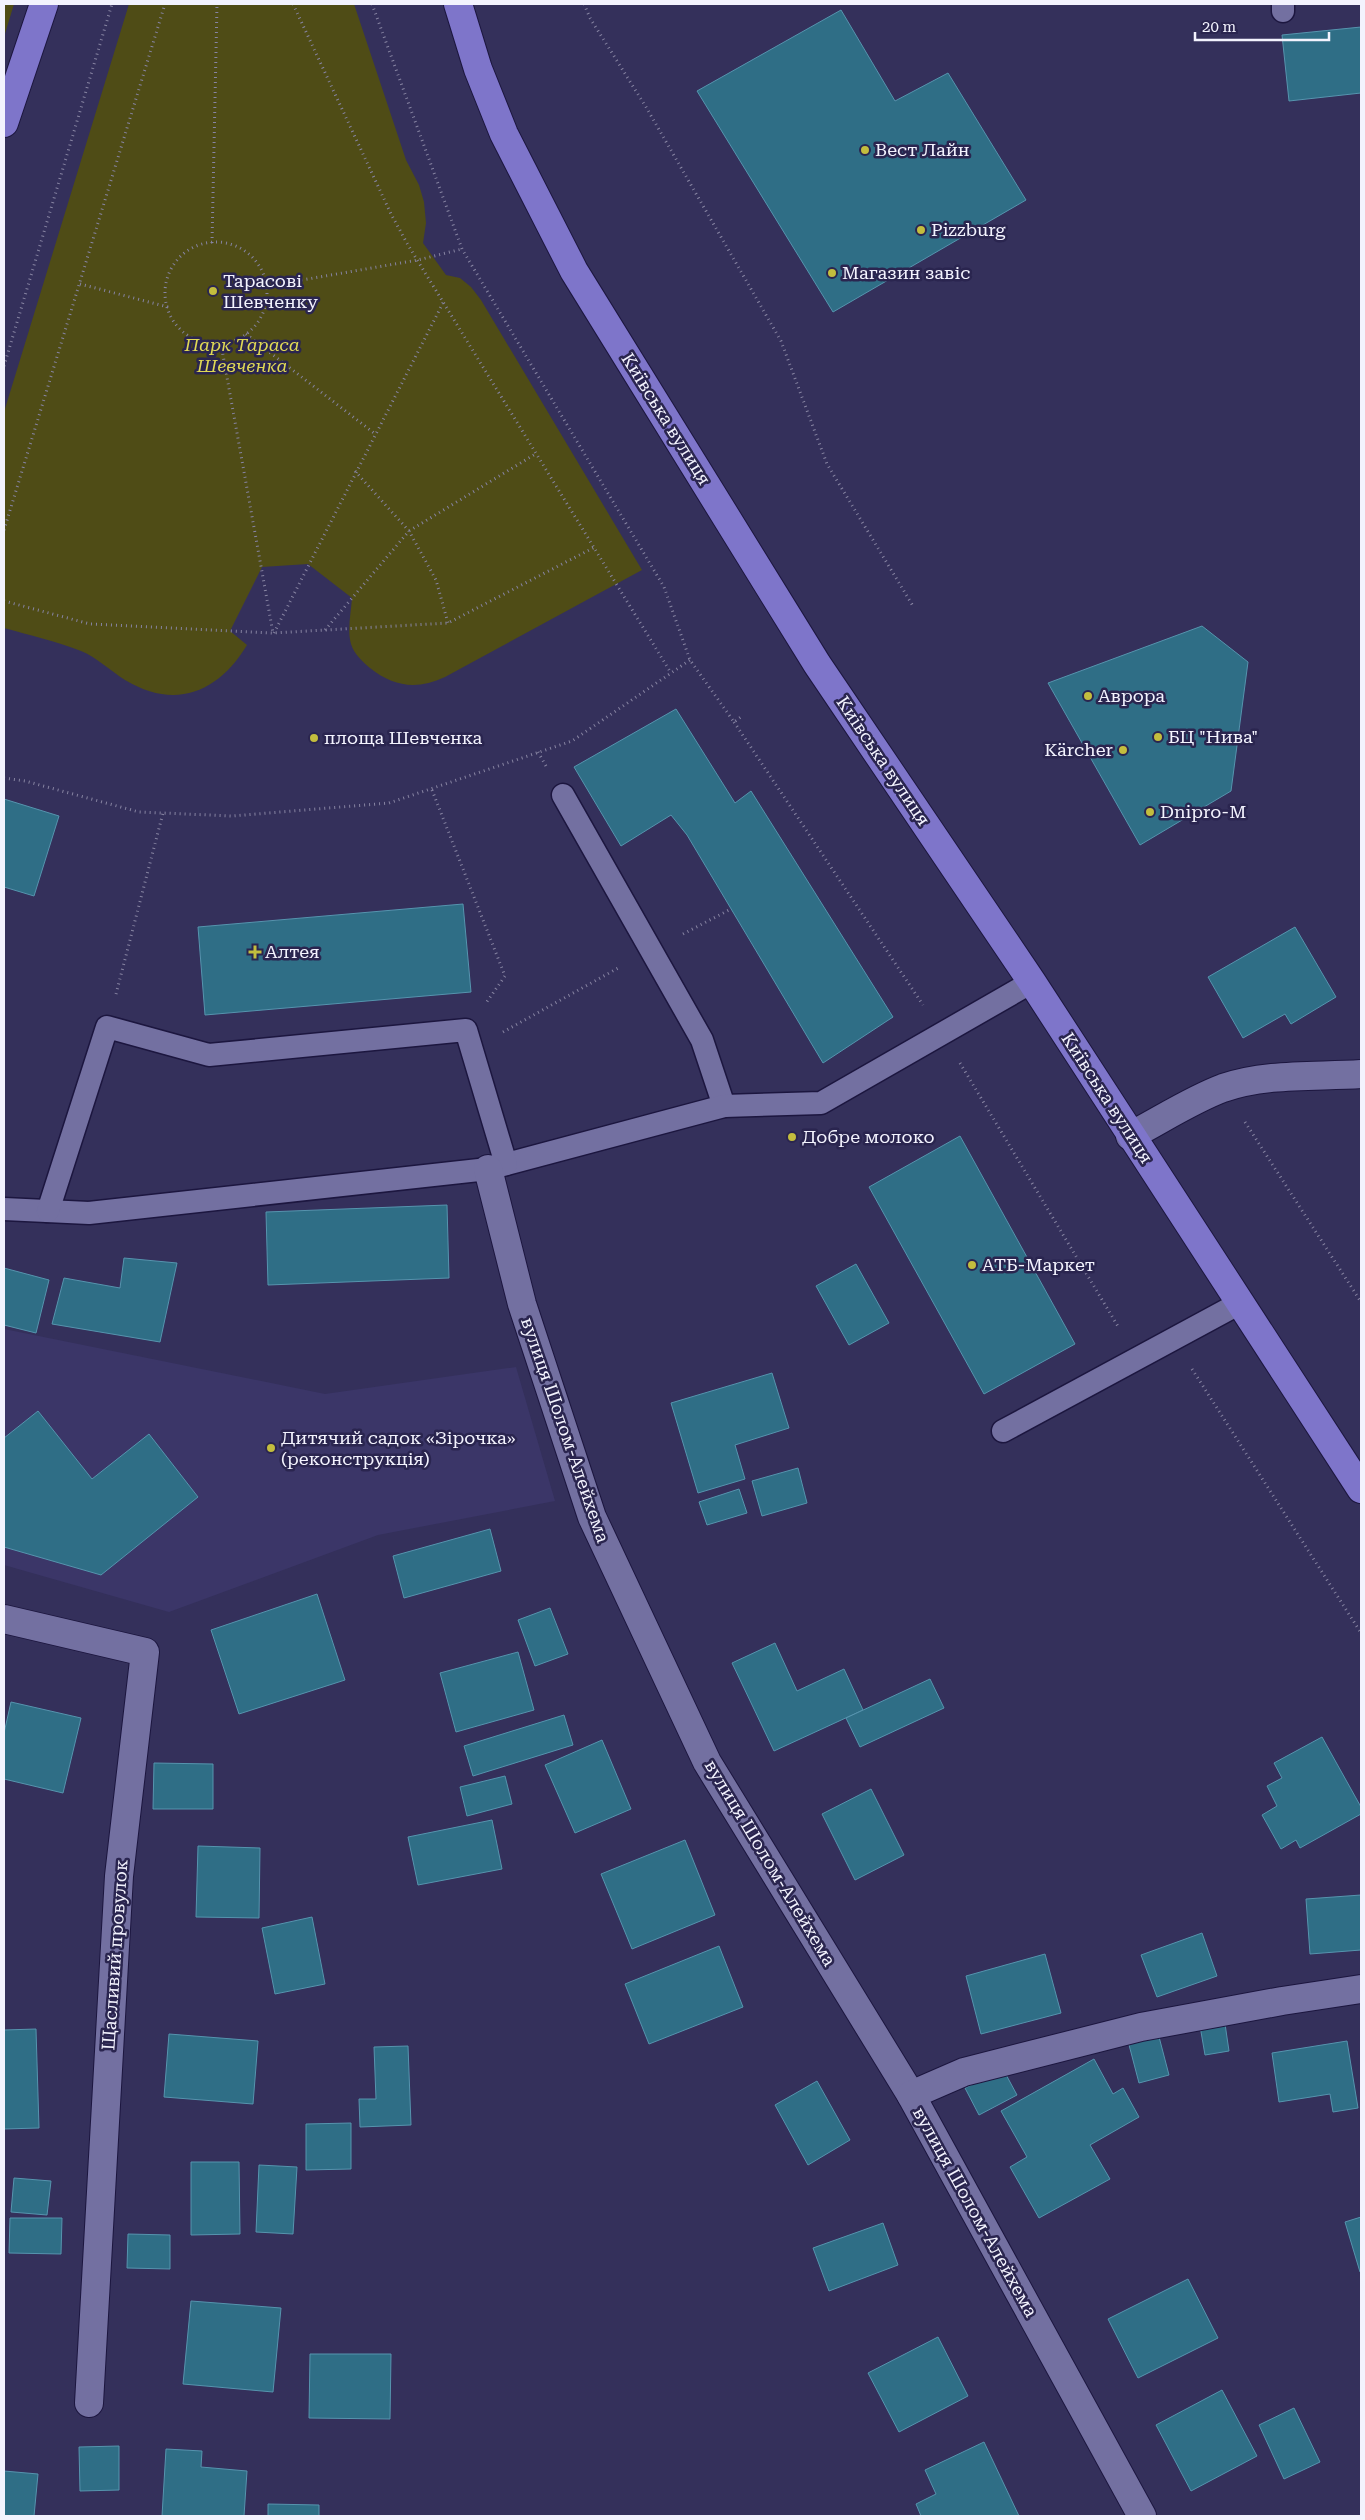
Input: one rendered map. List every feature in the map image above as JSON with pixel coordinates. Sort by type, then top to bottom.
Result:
[{"type":"main road","points":[[4,123],[44,4]]},
{"type":"main road","name":"Київська вулиця","points":[[458,4],[478,69],[504,134],[574,271],[817,664],[1032,982],[1130,1136],[1361,1489]]},
{"type":"street","points":[[1130,1136],[1202,1097],[1225,1088],[1266,1079],[1361,1074]]},
{"type":"street","name":"вулиця Шолом-Алейхема","points":[[497,1167],[522,1304],[592,1517],[707,1762],[911,2095],[1142,2516]]},
{"type":"street","name":"Щасливий провулок","points":[[4,1619],[145,1652],[119,1876],[88,2403]]},
{"type":"street","points":[[911,2095],[964,2072],[1141,2027],[1282,2000],[1361,1989]]},
{"type":"lane","points":[[563,795],[702,1040],[724,1106]]},
{"type":"lane","points":[[4,1210],[89,1213],[497,1167],[724,1106],[821,1103],[1032,982]]},
{"type":"lane","points":[[48,1211],[107,1027],[209,1055],[469,1040],[497,1167]]},
{"type":"lane","points":[[1003,1431],[1240,1303]]},
{"type":"path","points":[[4,366],[112,4]]},
{"type":"path","points":[[4,530],[165,4]]},
{"type":"path","points":[[212,243],[217,4]]},
{"type":"path","points":[[292,4],[391,214],[596,547],[671,673]]},
{"type":"path","points":[[372,4],[462,249],[664,587],[690,660],[734,722],[742,716]]},
{"type":"path","points":[[584,4],[590,18],[646,107],[781,341],[827,464],[913,606]]},
{"type":"path","points":[[212,243],[237,246],[251,256],[262,270],[267,286],[266,303],[261,318],[246,334],[221,344],[205,343],[190,337],[177,326],[165,296],[167,279],[175,263],[187,251],[203,244],[212,243]]},
{"type":"path","points":[[267,286],[418,260],[462,249]]},
{"type":"path","points":[[80,284],[168,307]]},
{"type":"path","points":[[273,633],[374,433],[444,301]]},
{"type":"path","points":[[246,334],[374,433]]},
{"type":"path","points":[[221,344],[273,633]]},
{"type":"path","points":[[325,630],[409,531],[537,453]]},
{"type":"path","points":[[355,470],[409,531],[436,580],[448,623]]},
{"type":"path","points":[[4,601],[90,624],[273,633],[448,623],[596,547]]},
{"type":"path","points":[[4,778],[25,781],[139,812],[232,816],[389,803],[572,741],[690,660]]},
{"type":"path","points":[[432,790],[505,976],[469,1040]]},
{"type":"path","points":[[107,1027],[163,813]]},
{"type":"path","points":[[469,1040],[731,909]]},
{"type":"path","points":[[1245,1121],[1361,1302]]},
{"type":"path","points":[[1173,1339],[1361,1633]]},
{"type":"shaded area","name":"Дитячий садок «Зірочка» (реконструкція)","points":[[4,1329],[325,1394],[516,1367],[555,1501],[378,1535],[169,1612],[4,1565]]},
{"type":"green space","points":[[4,4],[14,4],[4,37]]},
{"type":"green space","name":"Парк Тараса Шевченка","points":[[129,4],[354,4],[406,160],[419,185],[424,202],[426,223],[423,243],[446,275],[460,278],[471,287],[481,300],[642,570],[445,677],[425,684],[415,685],[397,683],[388,679],[370,668],[359,658],[352,648],[350,639],[349,627],[352,598],[308,564],[262,567],[230,631],[247,645],[223,675],[209,685],[194,692],[178,695],[161,694],[143,689],[125,680],[98,660],[81,651],[4,628],[4,412]]},
{"type":"building","name":"Вест Лайн","points":[[841,10],[895,101],[948,73],[1026,200],[833,312],[697,91]]},
{"type":"building","points":[[1361,27],[1361,93],[1289,101],[1282,35]]},
{"type":"building","name":"БЦ \"Нива\"","points":[[1202,626],[1248,662],[1231,791],[1140,845],[1048,683]]},
{"type":"building","points":[[676,709],[735,803],[751,791],[893,1017],[823,1063],[687,835],[671,815],[621,846],[574,767]]},
{"type":"building","points":[[4,799],[59,816],[34,896],[4,887]]},
{"type":"building","points":[[463,904],[471,992],[205,1015],[198,927]]},
{"type":"building","points":[[1295,927],[1336,997],[1291,1024],[1285,1014],[1243,1038],[1208,977]]},
{"type":"building","name":"АТБ-Маркет","points":[[960,1136],[1075,1344],[984,1394],[869,1187]]},
{"type":"building","points":[[447,1205],[449,1278],[268,1285],[266,1212]]},
{"type":"building","points":[[124,1258],[177,1263],[160,1342],[52,1324],[64,1278],[120,1288]]},
{"type":"building","points":[[856,1264],[889,1323],[849,1345],[816,1286]]},
{"type":"building","points":[[4,1268],[49,1280],[36,1333],[4,1325]]},
{"type":"building","points":[[772,1373],[789,1428],[735,1445],[745,1479],[698,1493],[671,1403]]},
{"type":"building","points":[[38,1411],[92,1479],[149,1434],[198,1497],[101,1575],[4,1547],[4,1438]]},
{"type":"building","points":[[798,1468],[807,1503],[762,1516],[752,1481]]},
{"type":"building","points":[[739,1489],[747,1513],[707,1525],[699,1502]]},
{"type":"building","points":[[490,1529],[501,1571],[404,1598],[393,1556]]},
{"type":"building","points":[[317,1594],[345,1680],[239,1714],[211,1630]]},
{"type":"building","points":[[550,1608],[568,1654],[535,1666],[518,1620]]},
{"type":"building","points":[[775,1643],[797,1691],[844,1669],[863,1710],[774,1751],[732,1663]]},
{"type":"building","points":[[518,1652],[534,1710],[456,1732],[440,1673]]},
{"type":"building","points":[[930,1679],[944,1708],[860,1747],[846,1718]]},
{"type":"building","points":[[11,1702],[81,1718],[63,1793],[4,1779],[4,1733]]},
{"type":"building","points":[[564,1715],[573,1745],[473,1776],[464,1746]]},
{"type":"building","points":[[1322,1737],[1361,1807],[1361,1814],[1300,1848],[1296,1840],[1281,1849],[1262,1815],[1277,1806],[1267,1786],[1282,1778],[1274,1763]]},
{"type":"building","points":[[602,1740],[631,1809],[575,1833],[545,1765]]},
{"type":"building","points":[[154,1763],[213,1764],[213,1809],[153,1809]]},
{"type":"building","points":[[505,1776],[512,1804],[467,1816],[460,1787]]},
{"type":"building","points":[[871,1789],[904,1855],[855,1880],[822,1814]]},
{"type":"building","points":[[492,1820],[502,1869],[418,1885],[408,1837]]},
{"type":"building","points":[[685,1840],[715,1915],[632,1949],[601,1874]]},
{"type":"building","points":[[198,1846],[260,1848],[259,1918],[196,1917]]},
{"type":"building","points":[[1361,1895],[1361,1950],[1310,1954],[1306,1899]]},
{"type":"building","points":[[312,1917],[325,1984],[275,1994],[262,1928]]},
{"type":"building","points":[[1202,1933],[1217,1976],[1157,1997],[1141,1955]]},
{"type":"building","points":[[719,1946],[743,2007],[649,2044],[625,1984]]},
{"type":"building","points":[[1045,1954],[1061,2013],[981,2034],[966,1976]]},
{"type":"building","points":[[1224,2017],[1229,2051],[1205,2055],[1199,2020]]},
{"type":"building","points":[[36,2029],[39,2128],[4,2129],[4,2030]]},
{"type":"building","points":[[1158,2033],[1169,2075],[1139,2083],[1128,2041]]},
{"type":"building","points":[[169,2034],[258,2041],[253,2104],[164,2097]]},
{"type":"building","points":[[1347,2041],[1358,2108],[1333,2112],[1330,2094],[1279,2102],[1272,2053]]},
{"type":"building","points":[[408,2046],[411,2125],[360,2127],[359,2099],[376,2099],[374,2047]]},
{"type":"building","points":[[1094,2059],[1113,2094],[1123,2088],[1139,2117],[1090,2145],[1110,2179],[1039,2218],[1010,2167],[1027,2157],[1001,2111]]},
{"type":"building","points":[[1003,2069],[1017,2095],[979,2115],[965,2088]]},
{"type":"building","points":[[817,2081],[850,2140],[808,2165],[775,2105]]},
{"type":"building","points":[[351,2123],[351,2169],[306,2170],[306,2124]]},
{"type":"building","points":[[191,2162],[239,2162],[240,2234],[191,2235]]},
{"type":"building","points":[[259,2165],[297,2167],[293,2234],[256,2232]]},
{"type":"building","points":[[14,2178],[51,2181],[47,2215],[11,2212]]},
{"type":"building","points":[[1361,2217],[1361,2271],[1360,2272],[1345,2222]]},
{"type":"building","points":[[10,2218],[62,2218],[61,2254],[9,2253]]},
{"type":"building","points":[[883,2223],[898,2265],[829,2291],[813,2248]]},
{"type":"building","points":[[128,2234],[170,2235],[170,2269],[127,2268]]},
{"type":"building","points":[[1188,2279],[1218,2338],[1138,2378],[1108,2319]]},
{"type":"building","points":[[191,2301],[281,2308],[273,2392],[183,2384]]},
{"type":"building","points":[[938,2337],[968,2396],[899,2432],[868,2373]]},
{"type":"building","points":[[310,2354],[391,2354],[390,2419],[309,2418]]},
{"type":"building","points":[[1222,2390],[1257,2456],[1191,2491],[1156,2425]]},
{"type":"building","points":[[1294,2408],[1320,2462],[1284,2479],[1259,2425]]},
{"type":"building","points":[[984,2442],[1019,2516],[921,2516],[916,2504],[936,2494],[925,2470]]},
{"type":"building","points":[[119,2446],[119,2490],[80,2491],[79,2447]]},
{"type":"building","points":[[166,2449],[202,2451],[201,2467],[247,2471],[244,2516],[162,2516]]},
{"type":"building","points":[[4,2471],[38,2474],[34,2516],[4,2516]]},
{"type":"building","points":[[268,2504],[319,2505],[319,2516],[268,2516]]},
{"type":"place","name":"Вест Лайн","points":[[865,150]]},
{"type":"place","name":"Pizzburg","points":[[921,230]]},
{"type":"place","name":"Магазин завіс","points":[[832,273]]},
{"type":"place","name":"Тарасові Шевченку","points":[[213,291]]},
{"type":"place","name":"Аврора","points":[[1088,696]]},
{"type":"place","name":"БЦ \"Нива\"","points":[[1158,737]]},
{"type":"place","name":"площа Шевченка","points":[[314,738]]},
{"type":"place","name":"Kärcher","points":[[1123,750]]},
{"type":"place","name":"Dnipro-M","points":[[1150,812]]},
{"type":"place","name":"Алтея","points":[[255,952]]},
{"type":"place","name":"Добре молоко","points":[[792,1137]]},
{"type":"place","name":"АТБ-Маркет","points":[[972,1265]]},
{"type":"place","name":"Дитячий садок «Зірочка» (реконструкція)","points":[[271,1448]]}]
